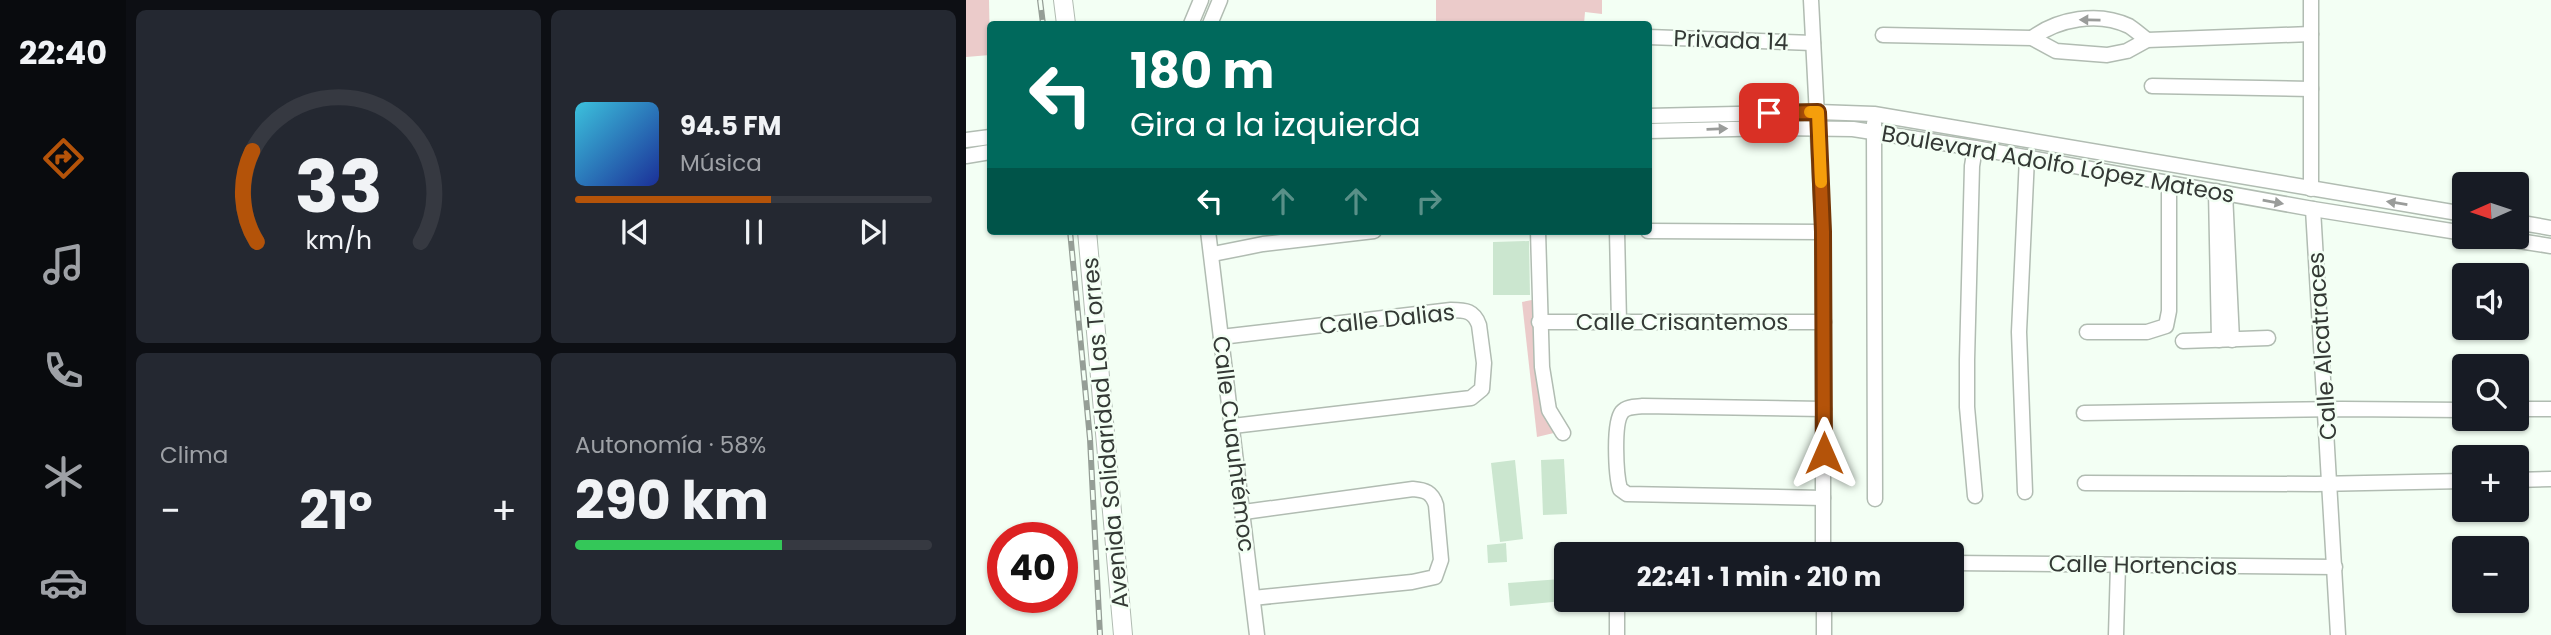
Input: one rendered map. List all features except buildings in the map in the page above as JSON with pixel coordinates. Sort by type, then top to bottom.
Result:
[{"type":"main road","points":[[1063,0],[1066,21]]},
{"type":"main road","name":"Avenida Solidaridad Las Torres","points":[[1087,235],[1123,635]]},
{"type":"street","points":[[1212,20],[1220,0]]},
{"type":"street","points":[[1811,0],[1823,232],[1824,542]]},
{"type":"street","points":[[2311,0],[2311,189]]},
{"type":"street","points":[[1200,3],[1212,20]]},
{"type":"street","points":[[1192,21],[1200,3]]},
{"type":"street","points":[[2032,38],[2046,27],[2063,21],[2083,19],[2110,21],[2128,26],[2147,40]]},
{"type":"street","points":[[1884,35],[2032,38],[2056,51],[2107,55],[2127,51],[2147,40],[2311,34]]},
{"type":"street","name":"Privada 14","points":[[1652,37],[1813,43]]},
{"type":"street","points":[[2152,86],[2311,89]]},
{"type":"street","points":[[1874,114],[1875,499]]},
{"type":"street","name":"Boulevard Adolfo López Mateos","points":[[1652,131],[1874,114],[2452,212]]},
{"type":"street","name":"Boulevard Adolfo López Mateos","points":[[1652,116],[1818,120],[2313,209],[2452,231]]},
{"type":"street","points":[[966,141],[987,138]]},
{"type":"street","points":[[1975,148],[1971,178],[1967,407],[1975,496]]},
{"type":"street","points":[[966,156],[987,152]]},
{"type":"street","points":[[2025,492],[2019,332],[2027,157]]},
{"type":"street","points":[[2087,331],[2147,332],[2166,326],[2169,311],[2169,183]]},
{"type":"street","points":[[2220,192],[2226,340]]},
{"type":"street","name":"Calle Alcatraces","points":[[2313,209],[2338,635]]},
{"type":"street","points":[[2529,224],[2551,228]]},
{"type":"street","points":[[1652,230],[1823,232]]},
{"type":"street","name":"Calle Cuauhtémoc","points":[[1209,235],[1257,635]]},
{"type":"street","points":[[1213,254],[1263,244],[1340,235]]},
{"type":"street","points":[[1538,235],[1542,368],[1549,410],[1563,433]]},
{"type":"street","points":[[1617,235],[1619,322]]},
{"type":"street","points":[[2529,243],[2551,246]]},
{"type":"street","name":"Calle Dalias","points":[[1221,337],[1451,310],[1471,312],[1479,325],[1484,379],[1482,388],[1471,398],[1233,426]]},
{"type":"street","name":"Calle Crisantemos","points":[[1539,322],[1824,322]]},
{"type":"street","points":[[2183,341],[2268,338]]},
{"type":"street","points":[[1824,408],[1643,406],[1626,409],[1621,413],[1618,423],[1617,474],[1620,489],[1628,494],[1824,498]]},
{"type":"street","points":[[2529,409],[2551,408]]},
{"type":"street","points":[[2084,413],[2452,410]]},
{"type":"street","points":[[2529,480],[2551,479]]},
{"type":"street","points":[[2085,483],[2452,481]]},
{"type":"street","points":[[1244,512],[1413,489],[1428,491],[1434,497],[1436,505],[1441,560],[1435,577],[1412,582],[1253,598]]},
{"type":"street","name":"Calle Hortencias","points":[[1964,563],[2335,567]]},
{"type":"street","points":[[2116,635],[2118,565]]},
{"type":"street","points":[[1616,635],[1617,612]]},
{"type":"street","points":[[1824,612],[1824,635]]},
{"type":"shaded area","points":[[966,0],[989,0],[987,55],[966,57]]},
{"type":"shaded area","points":[[1436,0],[1602,0],[1602,14],[1585,12],[1584,21],[1436,21]]},
{"type":"shaded area","points":[[1537,299],[1558,432],[1537,437],[1522,302]]},
{"type":"railway","points":[[1040,0],[1043,21]]},
{"type":"railway","points":[[1070,235],[1090,439],[1100,635]]},
{"type":"slow traffic","points":[[1810,112],[1818,112],[1821,182]]},
{"type":"route","points":[[1769,113],[1818,112],[1823,232],[1824,453]]}]
